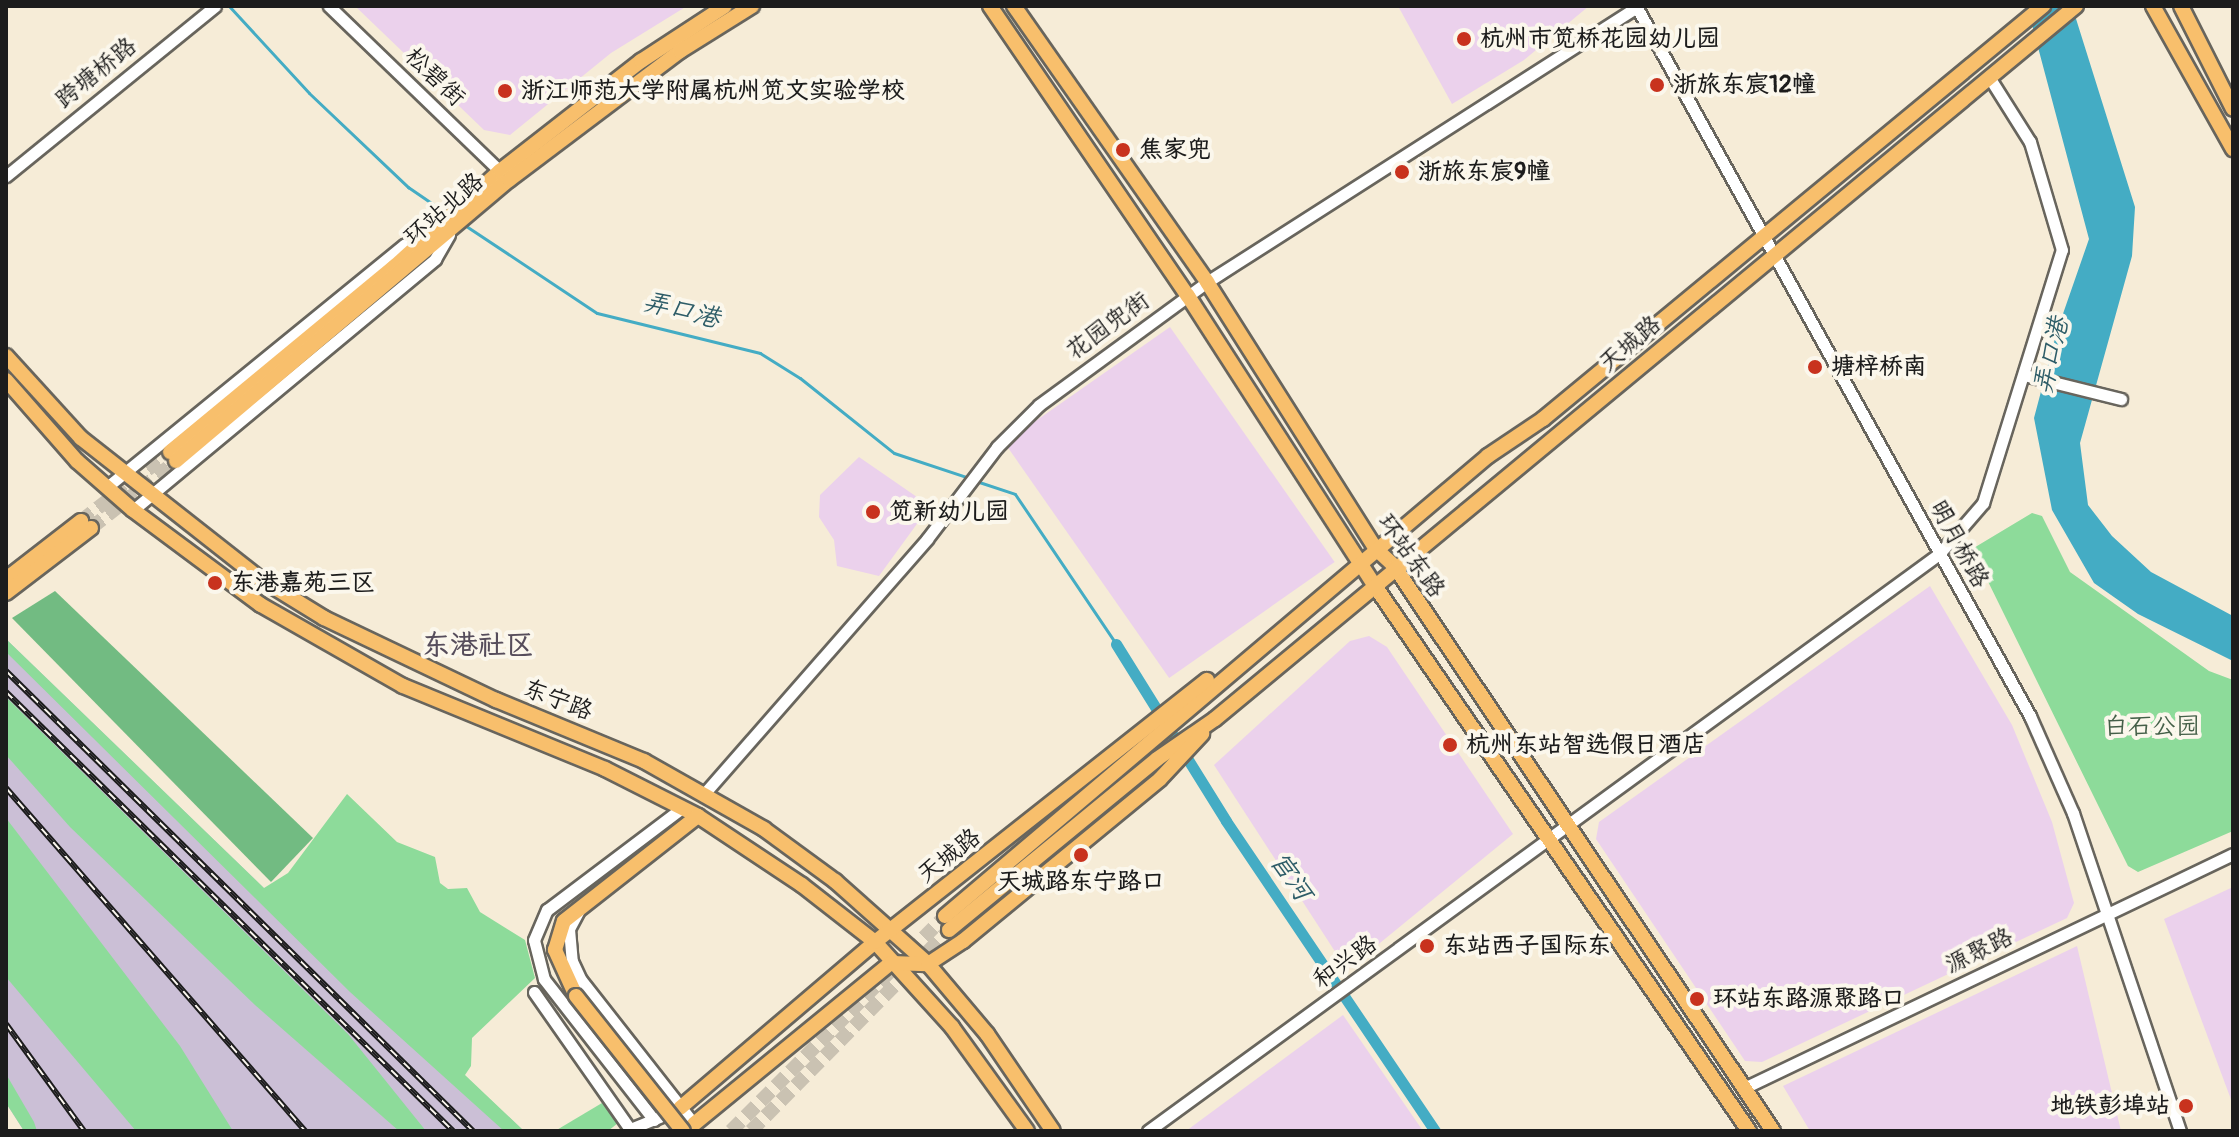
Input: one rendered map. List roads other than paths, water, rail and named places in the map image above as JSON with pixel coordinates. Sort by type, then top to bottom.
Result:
[{"type":"main road","name":"环站北路","points":[[725,6],[641,61],[504,176],[491,199],[449,235],[173,456],[477,189],[504,176],[680,51],[752,6]]},
{"type":"main road","name":"环站东路","points":[[990,6],[1188,296],[1375,586],[1749,1131]]},
{"type":"main road","name":"环站东路","points":[[1014,6],[1207,282],[1376,549],[1395,567],[1565,826],[1773,1131]]},
{"type":"main road","name":"天城路","points":[[680,1108],[875,942],[1363,566],[1376,549],[1488,456],[1543,419],[2043,6]]},
{"type":"main road","name":"天城路","points":[[1147,734],[947,923],[1161,757],[1215,719],[2076,6]]},
{"type":"main road","points":[[2153,6],[2233,149]]},
{"type":"main road","points":[[2181,6],[2233,109]]},
{"type":"main road","name":"东宁路","points":[[6,356],[81,438],[126,470],[152,495],[259,578],[324,618],[496,700],[644,761],[764,829],[891,930],[928,964],[987,1034],[1053,1131]]},
{"type":"main road","name":"东宁路","points":[[6,380],[107,487],[133,510],[261,605],[403,686],[605,769],[698,816],[875,942],[952,1027],[1027,1131]]},
{"type":"main road","points":[[6,579],[86,524],[6,593]]},
{"type":"main road","name":"天城路","points":[[928,964],[1169,770],[1215,719]]},
{"type":"main road","points":[[698,816],[581,905],[564,921],[555,950],[576,996],[689,1127],[891,963],[928,964]]},
{"type":"street","name":"松碧街","points":[[329,6],[504,176]]},
{"type":"street","name":"花园兜街","points":[[703,795],[951,507],[997,447],[1039,405],[1207,282],[1637,6]]},
{"type":"street","name":"明月桥路","points":[[1637,6],[1776,252],[2030,716],[2073,813],[2180,1131]]},
{"type":"street","name":"跨塘桥路","points":[[6,176],[210,10]]},
{"type":"street","name":"和兴路","points":[[1148,1131],[1549,842],[1565,826],[1939,554],[1983,503],[2062,250],[2030,142],[1989,77]]},
{"type":"street","points":[[107,487],[404,245],[434,228]]},
{"type":"street","points":[[133,510],[435,259],[449,235]]},
{"type":"street","points":[[2024,375],[2121,399]]},
{"type":"street","points":[[654,1120],[544,979],[534,940],[547,910],[682,808]]},
{"type":"street","name":"源聚路","points":[[1744,1088],[2233,854]]},
{"type":"street","points":[[581,905],[569,929],[572,961],[581,980],[680,1108],[689,1127]]},
{"type":"street","points":[[534,992],[630,1129],[680,1108]]},
{"type":"water","points":[[2027,6],[2072,6],[2135,207],[2132,256],[2080,443],[2088,505],[2112,536],[2151,572],[2233,616],[2233,661],[2138,614],[2094,583],[2052,510],[2034,418],[2057,331],[2089,239]]},
{"type":"waterway","name":"弄口港","points":[[229,6],[309,93],[408,187],[446,213]]},
{"type":"waterway","name":"弄口港","points":[[466,226],[597,313],[760,353],[800,378],[894,453],[969,478]]},
{"type":"waterway","name":"弄口港","points":[[976,481],[1015,494],[1116,644]]},
{"type":"waterway","name":"官河","points":[[1116,644],[1226,821],[1435,1131]]},
{"type":"tunnel","points":[[81,521],[170,452]]},
{"type":"tunnel","points":[[91,528],[176,461]]},
{"type":"tunnel","points":[[731,1131],[945,916]]},
{"type":"tunnel","points":[[751,1131],[949,930]]},
{"type":"railway","points":[[6,671],[473,1131]]},
{"type":"railway","points":[[6,692],[453,1131]]},
{"type":"railway","points":[[6,788],[305,1131]]},
{"type":"railway","points":[[6,1024],[84,1131]]},
{"type":"place","name":"杭州市笕桥花园幼儿园","points":[[1464,39]]},
{"type":"place","name":"浙旅东宸12幢","points":[[1657,85]]},
{"type":"place","name":"浙江师范大学附属杭州笕文实验学校","points":[[505,91]]},
{"type":"place","name":"焦家兜","points":[[1123,150]]},
{"type":"place","name":"浙旅东宸9幢","points":[[1402,172]]},
{"type":"place","name":"塘梓桥南","points":[[1815,367]]},
{"type":"place","name":"笕新幼儿园","points":[[873,512]]},
{"type":"place","name":"东港嘉苑三区","points":[[215,583]]},
{"type":"place","name":"杭州东站智选假日酒店","points":[[1450,745]]},
{"type":"place","name":"天城路东宁路口","points":[[1081,855]]},
{"type":"place","name":"东站西子国际东","points":[[1427,946]]},
{"type":"place","name":"环站东路源聚路口","points":[[1697,999]]},
{"type":"place","name":"地铁彭埠站","points":[[2186,1106]]},
{"type":"district","name":"东港社区","points":[[478,646]]},
{"type":"park label","name":"白石公园","points":[[2152,727]]}]
